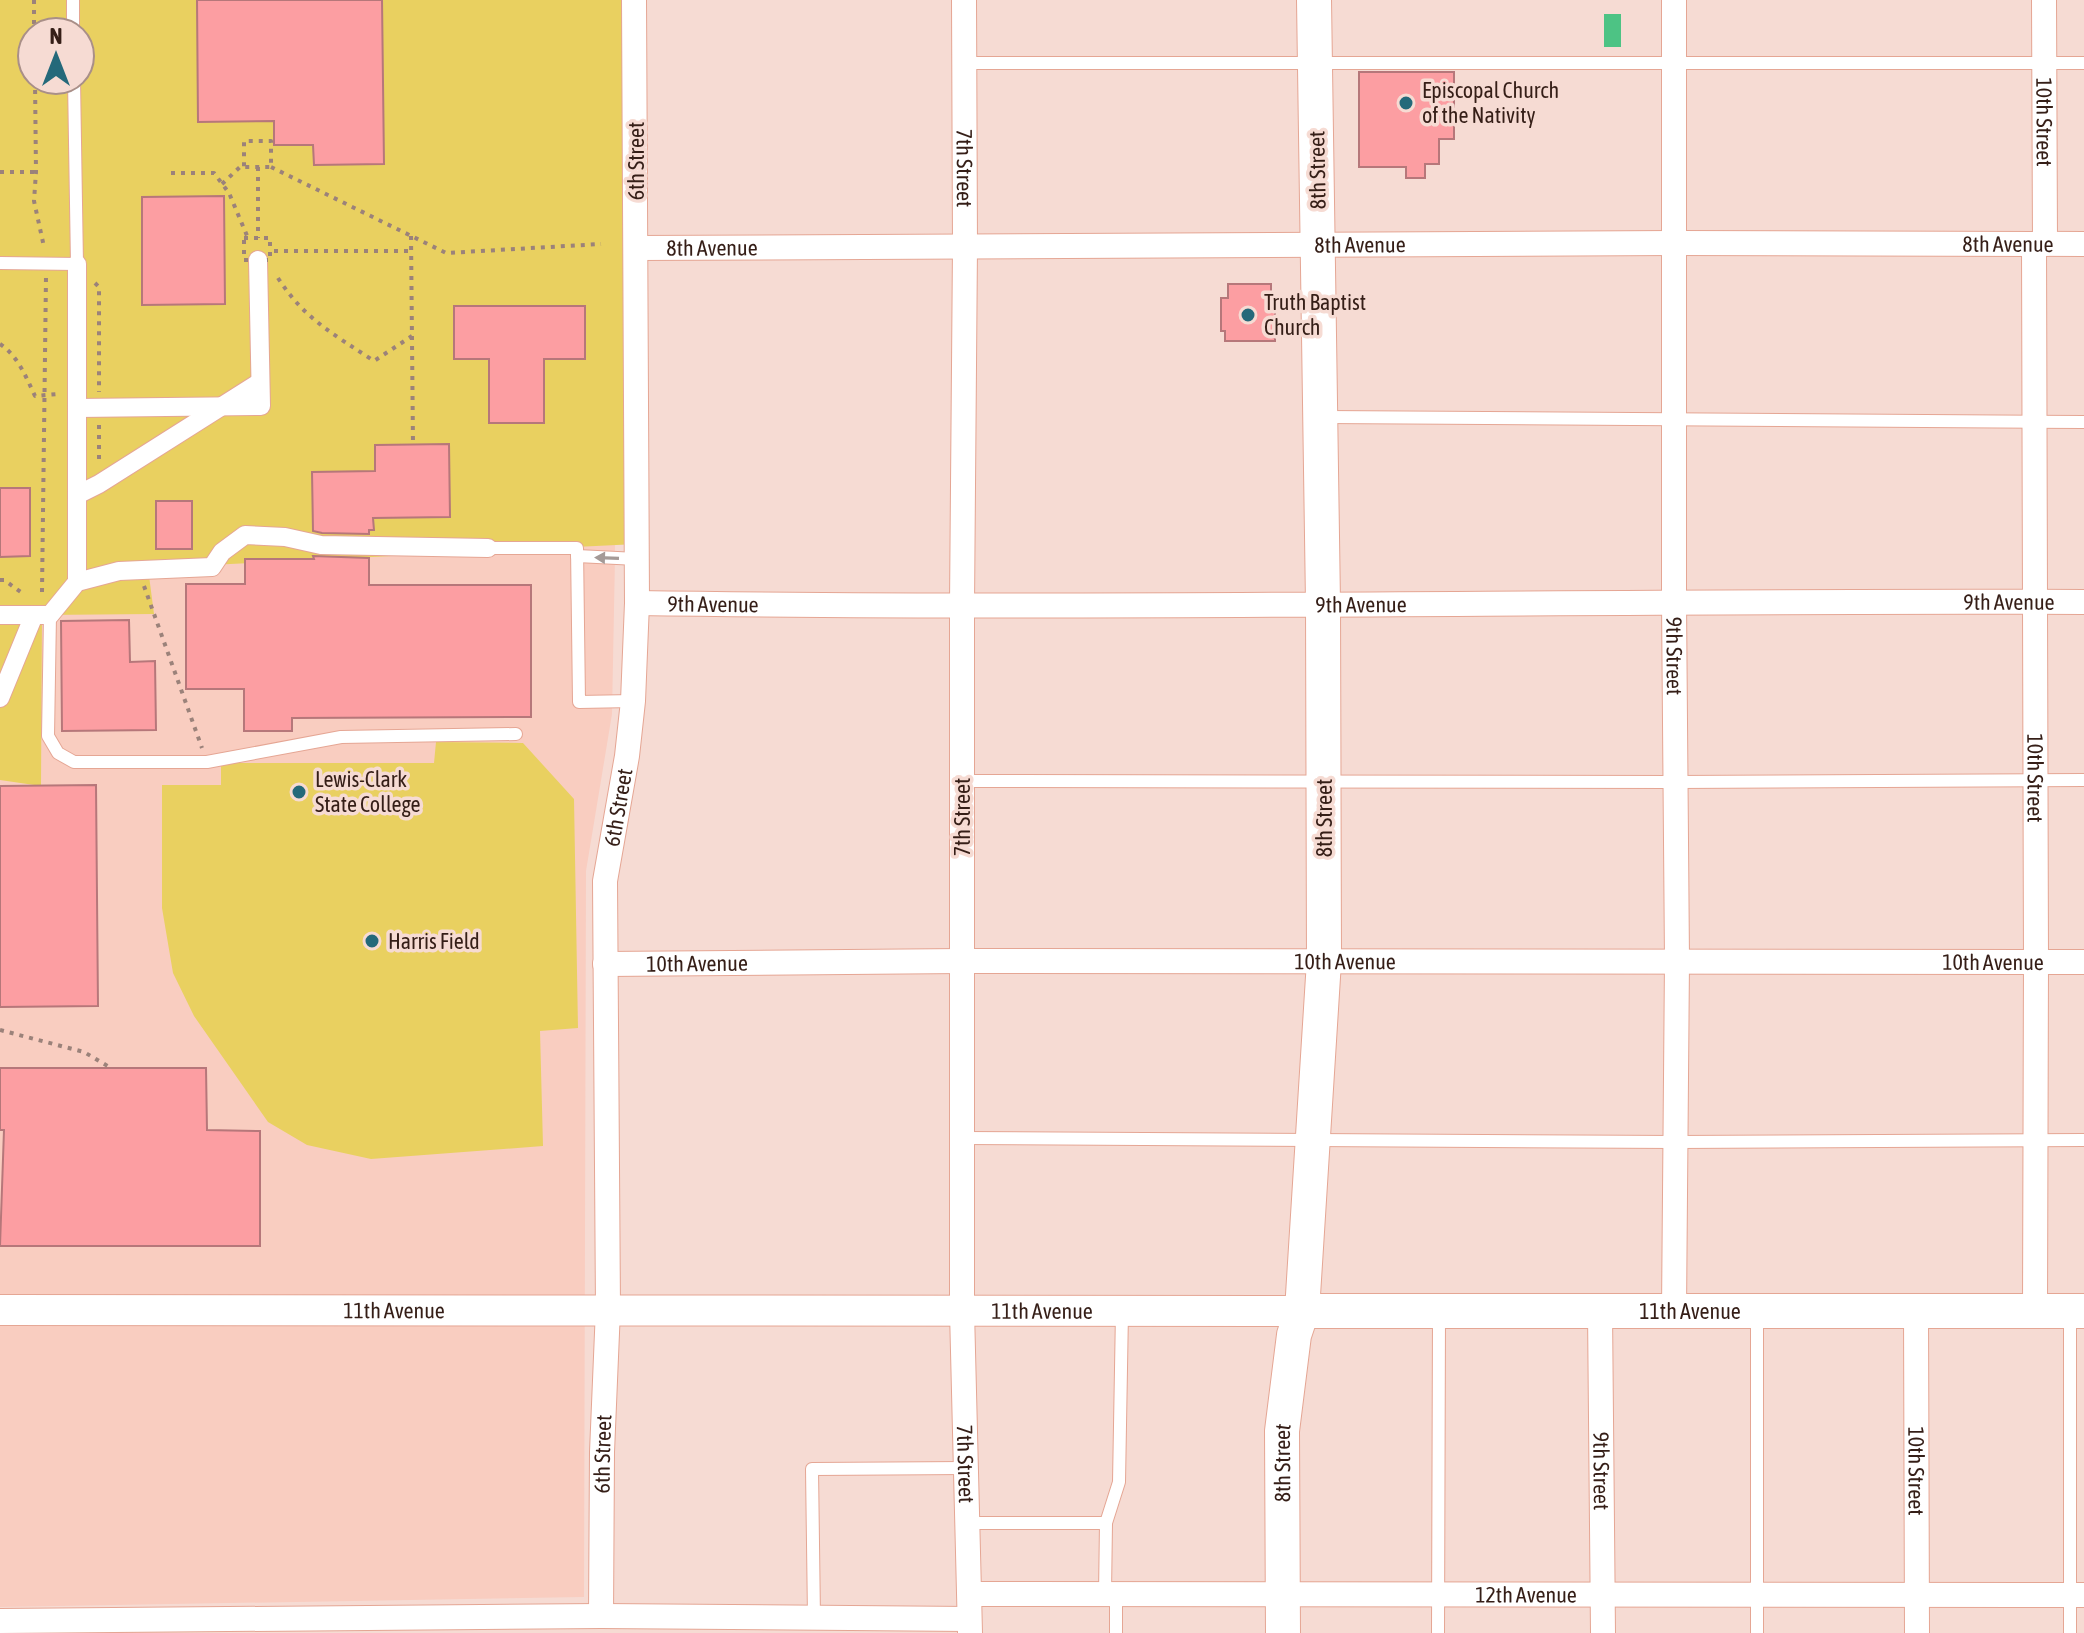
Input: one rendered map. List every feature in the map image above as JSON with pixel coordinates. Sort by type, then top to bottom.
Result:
[{"type":"main road","name":"8th Street","points":[[1283,1633],[1282,1431],[1294,1335],[1302,1311],[1324,961],[1323,603],[1314,0]]},
{"type":"main road","name":"11th Avenue","points":[[1302,1311],[2077,1311]]},
{"type":"street","name":"6th Street","points":[[601,1616],[602,1452],[608,1309],[605,881],[627,756],[633,701],[637,603],[634,0]]},
{"type":"street","name":"7th Street","points":[[964,0],[962,1311],[969,1626]]},
{"type":"street","name":"9th Street","points":[[1674,0],[1677,961],[1674,1311]]},
{"type":"street","name":"10th Street","points":[[2035,1311],[2034,422],[2044,0]]},
{"type":"street","name":"8th Avenue","points":[[636,248],[2084,244]]},
{"type":"street","points":[[77,401],[261,406],[266,259]]},
{"type":"street","points":[[77,264],[77,582]]},
{"type":"street","points":[[77,495],[222,406]]},
{"type":"street","points":[[0,698],[42,613],[77,582],[119,571],[212,567],[222,552],[245,535],[285,537],[321,545],[488,548]]},
{"type":"street","name":"9th Avenue","points":[[637,603],[2084,602]]},
{"type":"street","points":[[0,615],[42,613]]},
{"type":"street","name":"10th Avenue","points":[[605,964],[962,961],[2084,962]]},
{"type":"street","name":"11th Avenue","points":[[0,1310],[1302,1311]]},
{"type":"street","name":"9th Street","points":[[1600,1311],[1603,1633]]},
{"type":"street","name":"10th Street","points":[[1916,1311],[1917,1633]]},
{"type":"street","name":"12th Avenue","points":[[970,1594],[2077,1595]]},
{"type":"street","points":[[0,1621],[562,1625],[601,1616],[814,1618],[969,1626]]},
{"type":"lane","points":[[965,63],[2084,63]]},
{"type":"lane","points":[[0,263],[77,264],[74,96]]},
{"type":"lane","points":[[1321,417],[2084,422]]},
{"type":"lane","points":[[488,548],[577,548],[579,702],[633,701]]},
{"type":"lane","points":[[577,556],[637,559]]},
{"type":"lane","points":[[42,613],[48,736],[58,753],[74,762],[207,762],[341,737],[516,734]]},
{"type":"lane","points":[[962,781],[2084,780]]},
{"type":"lane","points":[[962,1138],[1676,1142],[2084,1140]]},
{"type":"lane","points":[[1116,1633],[1110,1594],[1106,1523],[1119,1482],[1122,1311]]},
{"type":"lane","points":[[1438,1633],[1439,1311]]},
{"type":"lane","points":[[1757,1311],[1757,1633]]},
{"type":"lane","points":[[2070,1633],[2077,1595],[2077,1311]]},
{"type":"lane","points":[[814,1618],[812,1469],[966,1468]]},
{"type":"lane","points":[[968,1523],[1106,1523]]},
{"type":"path","points":[[35,96],[34,201],[46,257]]},
{"type":"path","points":[[244,167],[244,141],[271,141],[271,167]]},
{"type":"path","points":[[222,184],[240,167],[271,167],[446,253],[601,244]]},
{"type":"path","points":[[258,167],[258,238]]},
{"type":"path","points":[[0,172],[36,172]]},
{"type":"path","points":[[171,173],[214,173],[229,193],[248,238]]},
{"type":"path","points":[[411,236],[413,445]]},
{"type":"path","points":[[266,259],[411,251]]},
{"type":"path","points":[[42,613],[46,270]]},
{"type":"path","points":[[277,276],[290,297],[313,320],[374,361],[412,336]]},
{"type":"path","points":[[0,344],[22,368],[35,396],[44,394],[77,401]]},
{"type":"path","points":[[138,569],[207,762]]},
{"type":"path","points":[[0,580],[4,580],[42,613]]},
{"type":"path","points":[[0,1030],[84,1052],[111,1068]]},
{"type":"shaded area","name":"Lewis-Clark State College","points":[[0,0],[612,0],[615,557],[612,714],[586,871],[584,1597],[0,1607]]},
{"type":"shaded area","points":[[0,0],[634,0],[637,544],[148,568],[154,614],[42,615],[41,786],[0,780]]},
{"type":"shaded area","points":[[1604,14],[1621,14],[1621,47],[1604,47]]},
{"type":"shaded area","name":"Harris Field","points":[[436,742],[523,743],[574,799],[578,1028],[540,1031],[543,1146],[371,1159],[307,1145],[268,1122],[194,1016],[173,973],[162,908],[162,785],[221,785],[221,763],[434,763]]},
{"type":"building","points":[[197,0],[382,0],[384,164],[314,165],[313,145],[274,145],[274,121],[198,122]]},
{"type":"building","name":"Episcopal Church of the Nativity","points":[[1359,72],[1454,72],[1454,139],[1439,139],[1439,164],[1425,164],[1425,178],[1406,178],[1406,167],[1359,167]]},
{"type":"building","points":[[224,196],[225,304],[142,305],[142,197]]},
{"type":"building","name":"Truth Baptist Church","points":[[1228,284],[1271,284],[1271,298],[1275,298],[1275,341],[1225,341],[1225,331],[1221,331],[1221,298],[1228,298]]},
{"type":"building","points":[[454,306],[585,306],[585,359],[544,359],[544,423],[489,423],[489,359],[454,359]]},
{"type":"building","points":[[449,444],[450,517],[373,518],[374,530],[369,530],[369,534],[313,531],[312,472],[375,471],[375,445]]},
{"type":"building","points":[[0,488],[30,488],[30,556],[0,557]]},
{"type":"building","points":[[156,501],[192,501],[192,549],[156,549]]},
{"type":"building","points":[[313,556],[369,558],[369,585],[531,585],[531,717],[292,718],[292,731],[244,731],[244,689],[186,689],[186,584],[245,584],[245,559],[314,559]]},
{"type":"building","points":[[129,620],[130,662],[155,661],[156,730],[62,731],[61,621]]},
{"type":"building","points":[[96,785],[98,1006],[0,1007],[0,786]]},
{"type":"building","points":[[0,1068],[206,1068],[207,1130],[260,1131],[260,1246],[0,1246],[4,1130],[0,1130]]},
{"type":"place","name":"Episcopal Church of the Nativity","points":[[1406,103]]},
{"type":"place","name":"Truth Baptist Church","points":[[1248,315]]},
{"type":"place","name":"Lewis-Clark State College","points":[[299,792]]},
{"type":"place","name":"Harris Field","points":[[372,941]]}]
